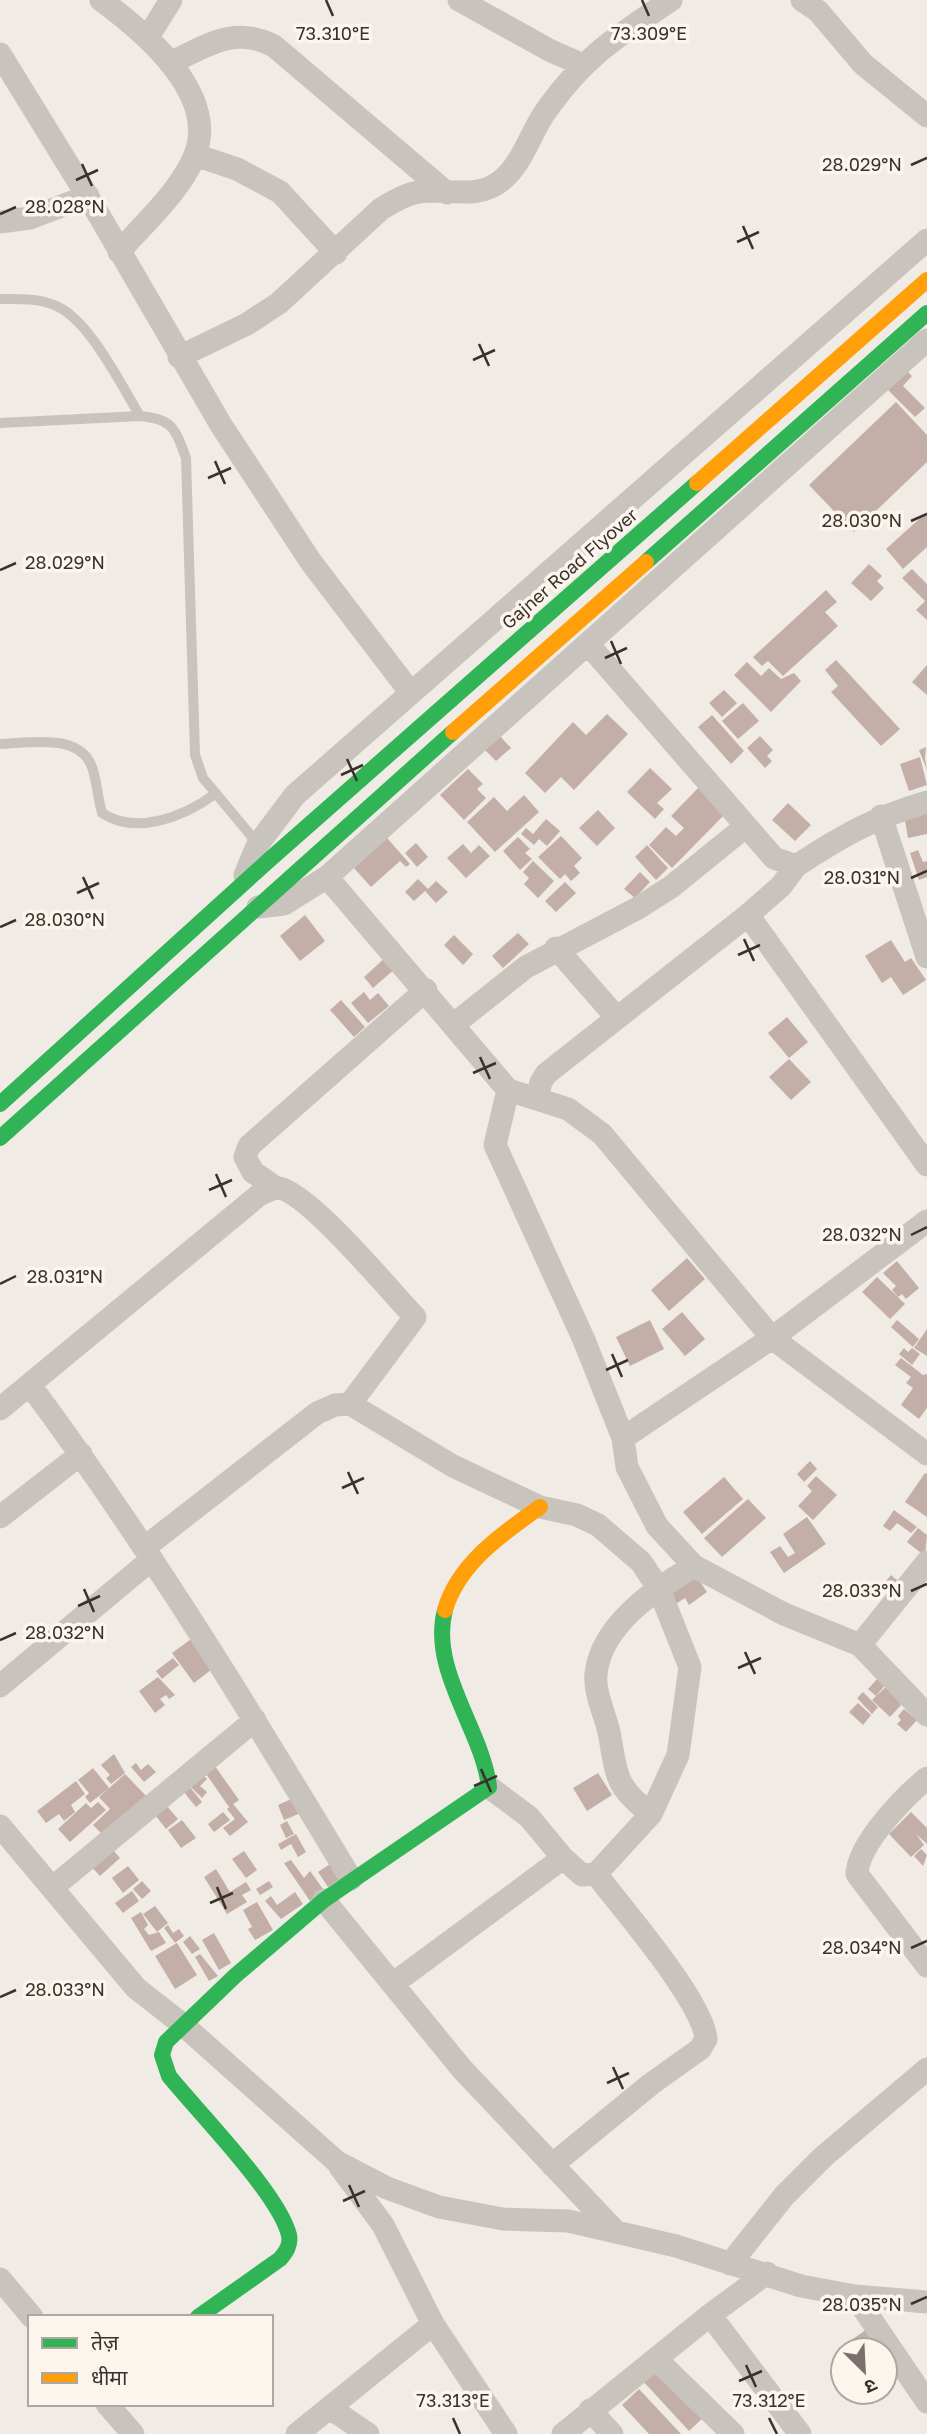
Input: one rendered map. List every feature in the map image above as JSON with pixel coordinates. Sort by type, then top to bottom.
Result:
[{"type":"main road","name":"Gajner Road Flyover","points":[[263,852],[927,280]]},
{"type":"main road","points":[[0,1138],[255,907],[927,313]]},
{"type":"main road","points":[[0,1104],[239,887]]},
{"type":"main road","points":[[201,2315],[280,2259],[288,2250],[289,2237],[277,2210],[169,2076],[162,2055],[166,2042],[182,2024],[324,1900],[489,1787],[488,1777],[451,1672],[444,1632],[448,1599],[481,1555],[540,1507]]},
{"type":"street","points":[[101,0],[148,37],[170,63],[197,110],[199,126],[195,155],[171,194],[119,252]]},
{"type":"street","points":[[148,37],[171,0]]},
{"type":"street","points":[[459,0],[528,39],[581,64]]},
{"type":"street","points":[[179,357],[247,324],[279,303],[381,209],[399,198],[416,192],[474,192],[502,181],[519,160],[543,115],[581,64],[671,0]]},
{"type":"street","points":[[802,0],[818,11],[863,64],[927,116]]},
{"type":"street","points":[[170,63],[218,41],[239,36],[257,37],[274,46],[447,193]]},
{"type":"street","points":[[0,54],[88,196],[179,357],[311,562],[411,694]]},
{"type":"street","points":[[195,155],[237,169],[271,186],[336,253]]},
{"type":"street","points":[[0,222],[30,218],[88,196]]},
{"type":"street","points":[[239,887],[263,852],[295,795],[927,240]]},
{"type":"street","points":[[255,907],[284,904],[327,877],[927,340]]},
{"type":"street","points":[[588,644],[774,858],[796,866]]},
{"type":"street","points":[[537,1098],[546,1074],[748,915],[781,886],[796,866],[853,829],[881,816],[927,802]]},
{"type":"street","points":[[881,816],[927,957]]},
{"type":"street","points":[[453,1025],[526,967],[556,948],[638,908],[671,887],[745,827]]},
{"type":"street","points":[[327,877],[426,990],[508,1090],[568,1109],[602,1134],[772,1338],[927,1454]]},
{"type":"street","points":[[748,915],[927,1165]]},
{"type":"street","points":[[556,948],[617,1018]]},
{"type":"street","points":[[350,1404],[415,1317],[313,1209],[293,1193],[276,1188],[253,1172],[245,1157],[249,1146],[426,990]]},
{"type":"street","points":[[508,1090],[495,1145],[584,1340],[623,1438],[627,1467],[657,1526],[694,1566],[785,1614],[860,1646],[927,1715]]},
{"type":"street","points":[[0,1409],[259,1195],[276,1188]]},
{"type":"street","points":[[623,1438],[772,1338],[927,1221]]},
{"type":"street","points":[[30,1385],[81,1454],[148,1554],[255,1720],[352,1879]]},
{"type":"street","points":[[0,1686],[148,1554],[317,1413],[335,1405],[350,1404],[453,1466],[540,1507],[577,1515],[598,1525],[641,1562],[659,1589],[690,1667],[690,1685],[678,1755],[651,1814],[596,1874],[582,1875],[563,1858],[529,1817],[489,1787]]},
{"type":"street","points":[[0,1517],[81,1454]]},
{"type":"street","points":[[860,1646],[927,1562]]},
{"type":"street","points":[[651,1814],[628,1796],[616,1773],[596,1676],[600,1659],[613,1633],[635,1608],[694,1566]]},
{"type":"street","points":[[52,1888],[255,1720]]},
{"type":"street","points":[[927,1778],[884,1822],[858,1863],[857,1874],[927,1966]]},
{"type":"street","points":[[0,1826],[136,1988],[182,2024],[337,2162],[397,2247],[433,2324],[506,2434]]},
{"type":"street","points":[[394,1983],[563,1858]]},
{"type":"street","points":[[552,2165],[651,2084],[700,2049],[706,2039],[702,2023],[679,1985],[596,1874]]},
{"type":"street","points":[[324,1900],[462,2068],[617,2232]]},
{"type":"street","points":[[730,2264],[785,2196],[823,2157],[927,2069]]},
{"type":"street","points":[[337,2162],[387,2188],[439,2207],[503,2219],[568,2221],[767,2273],[801,2286],[855,2296],[927,2302]]},
{"type":"street","points":[[563,2434],[710,2315],[767,2273]]},
{"type":"street","points":[[0,2279],[30,2315]]},
{"type":"street","points":[[855,2296],[927,2402]]},
{"type":"street","points":[[710,2315],[800,2434]]},
{"type":"street","points":[[297,2434],[433,2324]]},
{"type":"street","points":[[656,2359],[733,2434]]},
{"type":"street","points":[[109,2406],[133,2434]]},
{"type":"street","points":[[330,2408],[368,2434]]},
{"type":"street","points":[[590,2410],[612,2434]]},
{"type":"lane","points":[[0,299],[32,299],[56,305],[75,320],[97,347],[140,416]]},
{"type":"lane","points":[[0,423],[140,416],[159,417],[170,423],[186,458],[193,744],[203,778],[263,852]]},
{"type":"lane","points":[[0,744],[55,743],[74,746],[86,755],[93,770],[102,813],[112,820],[125,823],[167,819],[192,811],[215,794]]},
{"type":"building","points":[[906,370],[912,376],[903,386],[925,408],[915,417],[887,389]]},
{"type":"building","points":[[896,402],[927,435],[927,462],[854,532],[809,485]]},
{"type":"building","points":[[927,512],[927,547],[903,569],[886,549]]},
{"type":"building","points":[[869,564],[882,576],[877,581],[884,588],[871,601],[851,583]]},
{"type":"building","points":[[912,569],[927,584],[927,620],[916,610],[925,601],[902,578]]},
{"type":"building","points":[[826,590],[837,602],[825,612],[838,626],[783,676],[768,661],[762,666],[753,657]]},
{"type":"building","points":[[836,660],[900,729],[881,746],[831,692],[838,686],[825,670]]},
{"type":"building","points":[[747,662],[761,676],[769,668],[781,679],[794,673],[801,681],[771,712],[734,675]]},
{"type":"building","points":[[927,665],[927,695],[912,682]]},
{"type":"building","points":[[724,690],[737,703],[722,717],[709,703]]},
{"type":"building","points":[[743,703],[759,721],[738,739],[722,721]]},
{"type":"building","points":[[607,714],[628,734],[574,790],[561,777],[545,793],[525,773],[573,722],[586,735]]},
{"type":"building","points":[[712,715],[744,751],[731,764],[698,727]]},
{"type":"building","points":[[498,734],[511,748],[496,761],[483,748]]},
{"type":"building","points":[[760,736],[773,750],[767,756],[772,761],[765,768],[747,748]]},
{"type":"building","points":[[926,747],[925,758],[927,770],[919,750]]},
{"type":"building","points":[[920,757],[927,785],[909,791],[900,764]]},
{"type":"building","points":[[650,768],[672,789],[657,803],[664,809],[655,819],[627,792]]},
{"type":"building","points":[[468,769],[483,784],[477,789],[486,798],[464,820],[440,795]]},
{"type":"building","points":[[701,785],[728,811],[672,868],[649,845],[666,827],[676,836],[684,828],[671,816]]},
{"type":"building","points":[[524,795],[539,812],[495,852],[467,822],[494,797],[507,811]]},
{"type":"building","points":[[788,803],[811,825],[795,841],[772,820]]},
{"type":"building","points":[[598,810],[615,828],[597,846],[579,828]]},
{"type":"building","points":[[927,810],[927,834],[908,838],[904,815]]},
{"type":"building","points":[[546,819],[560,831],[547,846],[539,839],[534,845],[521,834],[526,828],[533,834]]},
{"type":"building","points":[[561,836],[582,858],[574,866],[580,873],[571,881],[565,874],[560,879],[538,857]]},
{"type":"building","points":[[518,837],[530,849],[525,853],[532,859],[520,870],[503,851]]},
{"type":"building","points":[[387,838],[410,864],[406,867],[400,861],[371,887],[354,868]]},
{"type":"building","points":[[416,843],[428,857],[417,867],[405,853]]},
{"type":"building","points":[[463,844],[471,853],[479,845],[490,856],[466,878],[447,858]]},
{"type":"building","points":[[647,845],[668,868],[656,880],[635,857]]},
{"type":"building","points":[[918,850],[923,862],[927,861],[927,877],[919,880],[910,853]]},
{"type":"building","points":[[533,861],[554,881],[538,898],[524,884],[529,878],[523,872]]},
{"type":"building","points":[[640,872],[650,882],[635,898],[624,889]]},
{"type":"building","points":[[418,879],[428,889],[436,881],[448,892],[436,903],[425,891],[414,901],[405,892]]},
{"type":"building","points":[[565,882],[576,893],[556,912],[545,901]]},
{"type":"building","points":[[305,915],[325,941],[300,961],[280,936]]},
{"type":"building","points":[[518,933],[529,944],[503,968],[492,956]]},
{"type":"building","points":[[454,935],[473,954],[463,965],[444,945]]},
{"type":"building","points":[[891,940],[905,962],[911,958],[926,980],[903,995],[891,977],[882,983],[865,956]]},
{"type":"building","points":[[386,957],[396,968],[373,988],[364,977]]},
{"type":"building","points":[[364,992],[370,1000],[378,993],[389,1006],[368,1023],[351,1003]]},
{"type":"building","points":[[341,1000],[365,1027],[354,1037],[330,1010]]},
{"type":"building","points":[[787,1017],[808,1042],[789,1058],[768,1033]]},
{"type":"building","points":[[789,1059],[811,1082],[791,1100],[769,1077]]},
{"type":"building","points":[[687,1258],[705,1279],[669,1311],[651,1290]]},
{"type":"building","points":[[897,1261],[919,1288],[906,1299],[902,1294],[898,1297],[892,1290],[896,1286],[883,1273]]},
{"type":"building","points":[[877,1277],[905,1304],[890,1319],[862,1292]]},
{"type":"building","points":[[682,1312],[705,1339],[685,1356],[662,1329]]},
{"type":"building","points":[[650,1320],[664,1349],[630,1366],[616,1337]]},
{"type":"building","points":[[897,1320],[919,1339],[913,1347],[891,1327]]},
{"type":"building","points":[[927,1329],[927,1356],[914,1348]]},
{"type":"building","points":[[904,1348],[908,1352],[912,1348],[920,1354],[912,1365],[899,1354]]},
{"type":"building","points":[[901,1358],[923,1375],[927,1374],[927,1408],[919,1419],[901,1405],[913,1388],[906,1383],[911,1377],[895,1365]]},
{"type":"building","points":[[810,1461],[817,1469],[804,1482],[797,1474]]},
{"type":"building","points":[[925,1473],[927,1474],[927,1517],[905,1502]]},
{"type":"building","points":[[816,1476],[837,1495],[813,1520],[798,1506],[812,1491],[807,1486]]},
{"type":"building","points":[[724,1477],[743,1499],[702,1534],[683,1512]]},
{"type":"building","points":[[748,1499],[766,1518],[722,1557],[704,1538]]},
{"type":"building","points":[[894,1510],[917,1527],[911,1533],[897,1523],[890,1531],[883,1526]]},
{"type":"building","points":[[807,1517],[826,1544],[784,1573],[770,1552],[780,1546],[788,1557],[795,1553],[783,1534]]},
{"type":"building","points":[[918,1528],[927,1535],[925,1556],[907,1542]]},
{"type":"building","points":[[891,1575],[899,1582],[891,1592],[883,1585]]},
{"type":"building","points":[[697,1577],[707,1592],[689,1605],[685,1598],[674,1605],[668,1596]]},
{"type":"building","points":[[194,1637],[216,1666],[194,1683],[172,1653]]},
{"type":"building","points":[[173,1658],[179,1665],[162,1679],[156,1671]]},
{"type":"building","points":[[158,1677],[175,1695],[169,1699],[166,1695],[160,1699],[165,1705],[155,1713],[139,1691]]},
{"type":"building","points":[[878,1678],[886,1684],[876,1696],[868,1689]]},
{"type":"building","points":[[889,1684],[901,1705],[890,1717],[872,1700]]},
{"type":"building","points":[[863,1692],[878,1707],[872,1714],[857,1698]]},
{"type":"building","points":[[858,1703],[871,1715],[863,1725],[849,1712]]},
{"type":"building","points":[[904,1709],[917,1720],[906,1732],[897,1724],[901,1720],[898,1716]]},
{"type":"building","points":[[114,1754],[125,1773],[111,1784],[106,1778],[110,1775],[101,1765]]},
{"type":"building","points":[[212,1762],[239,1800],[229,1807],[202,1768]]},
{"type":"building","points":[[136,1763],[141,1770],[148,1764],[156,1772],[144,1782],[131,1767]]},
{"type":"building","points":[[93,1768],[109,1788],[90,1803],[85,1797],[89,1793],[78,1780]]},
{"type":"building","points":[[201,1773],[207,1779],[200,1786],[207,1792],[202,1798],[189,1785]]},
{"type":"building","points":[[598,1773],[612,1795],[587,1811],[573,1788]]},
{"type":"building","points":[[125,1774],[149,1799],[106,1838],[93,1825],[110,1809],[99,1797]]},
{"type":"building","points":[[76,1781],[85,1794],[71,1805],[75,1812],[64,1821],[59,1814],[46,1823],[37,1811]]},
{"type":"building","points":[[185,1781],[202,1802],[196,1807],[179,1786]]},
{"type":"building","points":[[296,1797],[303,1812],[284,1820],[278,1805]]},
{"type":"building","points":[[160,1798],[178,1819],[166,1829],[149,1807]]},
{"type":"building","points":[[98,1802],[106,1810],[70,1842],[58,1829],[86,1803],[91,1808]]},
{"type":"building","points":[[233,1804],[248,1822],[230,1836],[223,1828],[235,1819],[227,1809]]},
{"type":"building","points":[[223,1812],[230,1820],[214,1832],[208,1824]]},
{"type":"building","points":[[911,1812],[927,1828],[927,1844],[916,1834],[924,1845],[911,1857],[889,1834]]},
{"type":"building","points":[[182,1820],[196,1838],[181,1848],[168,1830]]},
{"type":"building","points":[[287,1821],[294,1834],[286,1838],[280,1825]]},
{"type":"building","points":[[296,1834],[306,1852],[298,1857],[291,1844],[281,1850],[278,1844]]},
{"type":"building","points":[[107,1843],[120,1858],[100,1876],[86,1861]]},
{"type":"building","points":[[921,1849],[927,1855],[923,1866],[914,1856]]},
{"type":"building","points":[[244,1851],[257,1870],[246,1878],[232,1859]]},
{"type":"building","points":[[291,1860],[304,1878],[310,1871],[323,1889],[310,1901],[284,1863]]},
{"type":"building","points":[[333,1862],[343,1877],[328,1887],[318,1872]]},
{"type":"building","points":[[128,1866],[139,1880],[123,1893],[112,1878]]},
{"type":"building","points":[[216,1869],[230,1892],[246,1882],[251,1890],[242,1895],[247,1902],[227,1914],[204,1877]]},
{"type":"building","points":[[142,1881],[151,1891],[142,1899],[133,1889]]},
{"type":"building","points":[[269,1881],[273,1887],[260,1895],[256,1889]]},
{"type":"building","points":[[132,1891],[139,1901],[123,1913],[115,1903]]},
{"type":"building","points":[[295,1892],[303,1904],[281,1919],[265,1901],[271,1896],[277,1905]]},
{"type":"building","points":[[257,1902],[273,1930],[255,1940],[248,1929],[252,1927],[243,1910]]},
{"type":"building","points":[[155,1906],[168,1923],[157,1932],[143,1914]]},
{"type":"building","points":[[141,1912],[148,1925],[144,1929],[149,1935],[159,1932],[166,1943],[151,1951],[131,1918]]},
{"type":"building","points":[[168,1925],[173,1933],[179,1929],[184,1936],[175,1943],[164,1928]]},
{"type":"building","points":[[214,1933],[231,1963],[219,1970],[202,1940]]},
{"type":"building","points":[[190,1936],[200,1949],[192,1954],[183,1942]]},
{"type":"building","points":[[177,1943],[197,1975],[175,1989],[155,1956]]},
{"type":"building","points":[[200,1954],[218,1976],[209,1981],[195,1957]]},
{"type":"building","points":[[867,2329],[872,2336],[857,2336]]},
{"type":"building","points":[[658,2366],[706,2415],[689,2431],[642,2380]]},
{"type":"building","points":[[639,2389],[681,2434],[649,2434],[622,2405]]},
{"type":"traffic: fast","points":[[646,562],[927,313]]},
{"type":"traffic: fast","points":[[0,1104],[268,861],[697,483]]},
{"type":"traffic: fast","points":[[0,1138],[453,732]]},
{"type":"traffic: fast","points":[[201,2315],[280,2259],[288,2248],[289,2235],[282,2218],[254,2176],[169,2076],[162,2055],[166,2042],[236,1975],[324,1900],[489,1787],[485,1766],[450,1678],[444,1655],[442,1633],[445,1610]]},
{"type":"traffic: slow","points":[[697,483],[927,280]]},
{"type":"traffic: slow","points":[[453,732],[646,562]]},
{"type":"traffic: slow","points":[[445,1610],[451,1593],[471,1564],[497,1539],[540,1507]]}]
